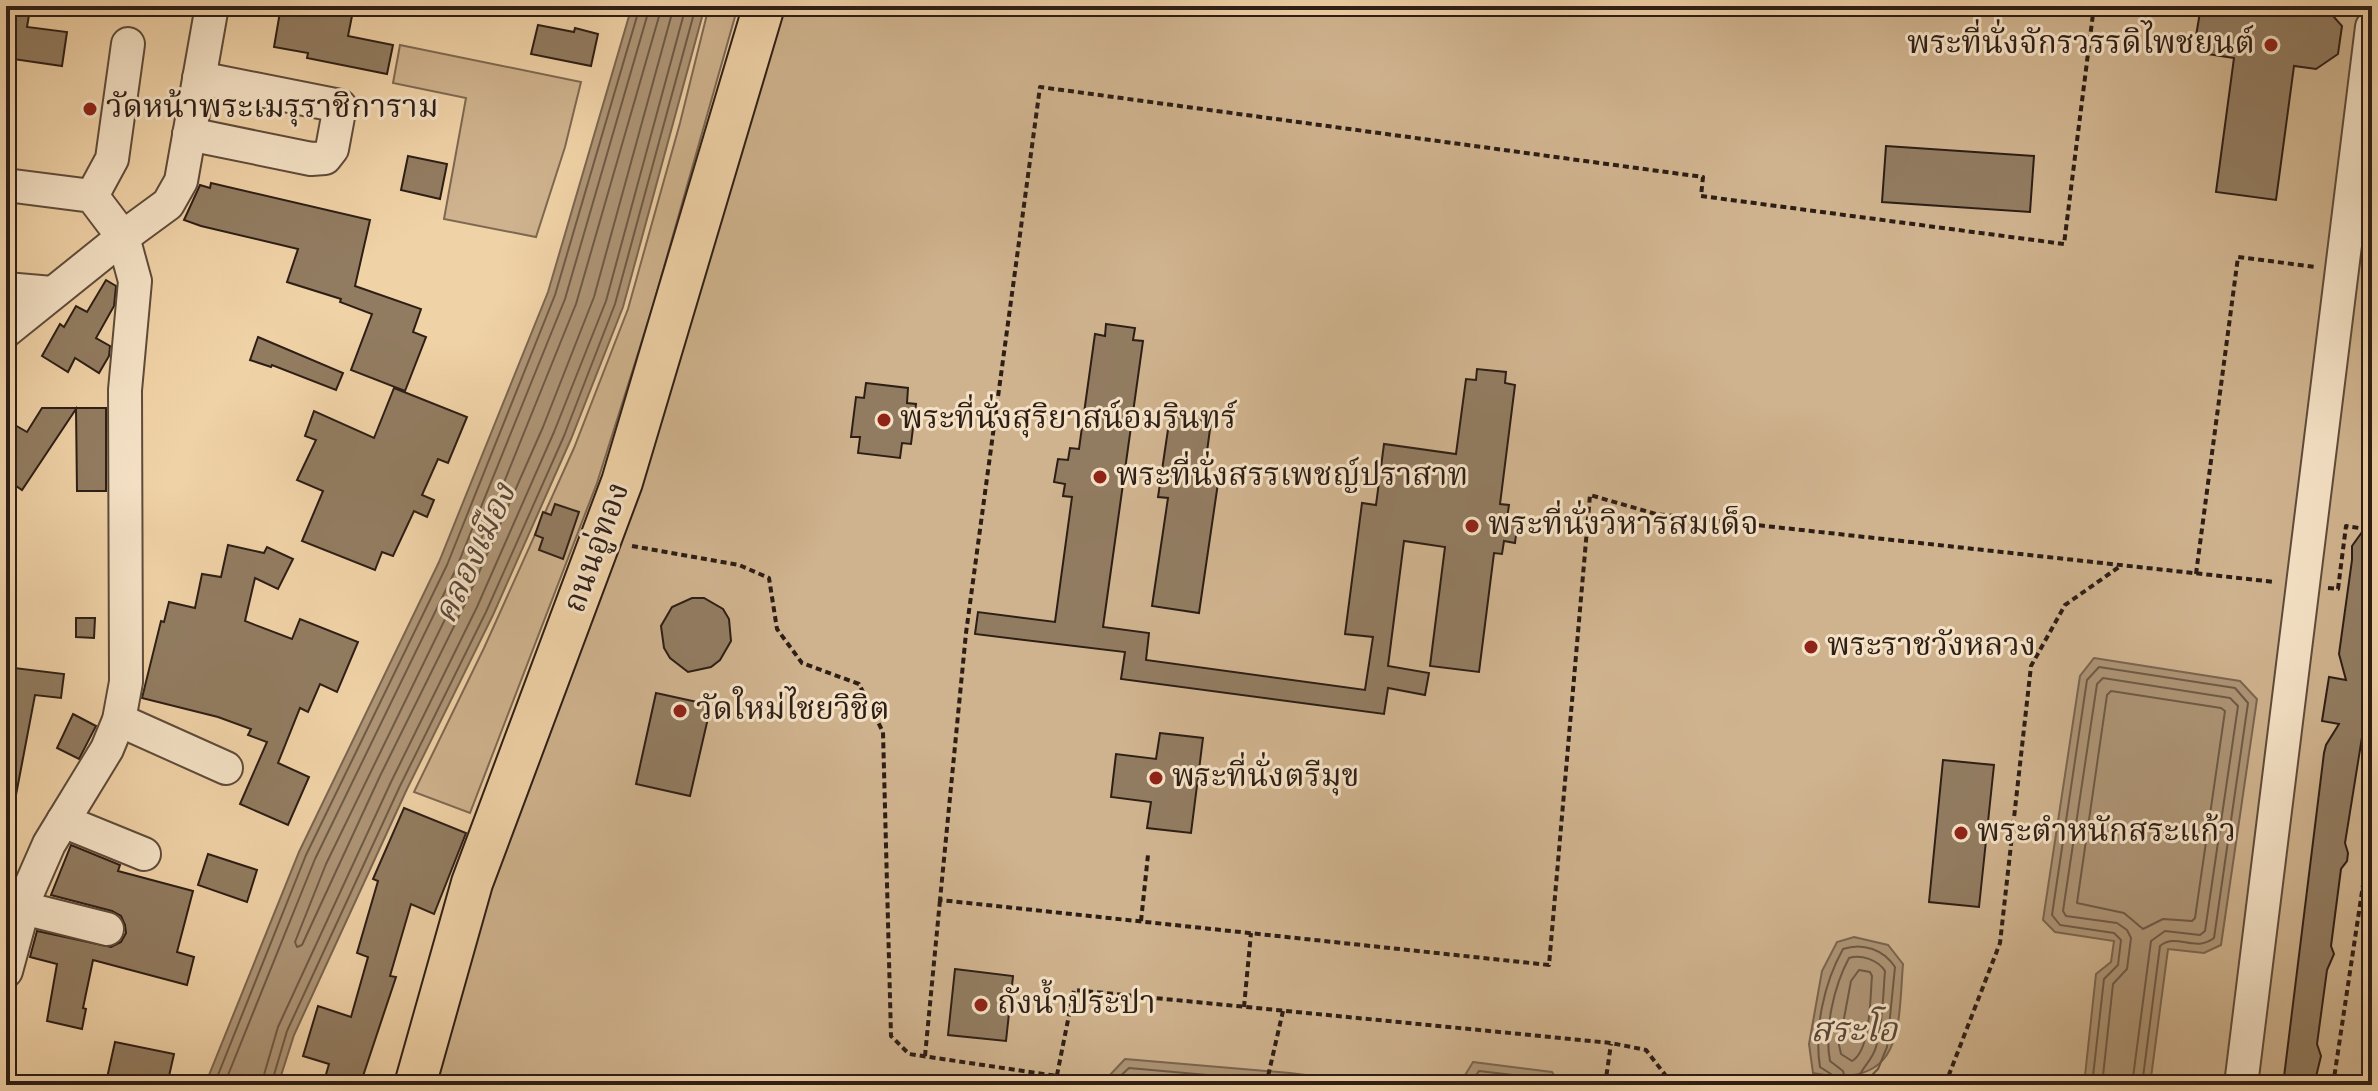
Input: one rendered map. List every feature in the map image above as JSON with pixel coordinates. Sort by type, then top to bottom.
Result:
[{"type":"main road","name":"ถนนอู่ทอง","points":[[415,1085],[472,883],[602,540],[631,452],[764,6]]},
{"type":"street","points":[[6,331],[168,204],[181,181],[212,6]]},
{"type":"street","points":[[2241,1085],[2372,27]]},
{"type":"street","points":[[92,196],[112,159],[128,44]]},
{"type":"street","points":[[189,134],[311,159],[325,158],[332,149],[340,106],[199,78]]},
{"type":"street","points":[[6,185],[92,196],[123,237],[135,281],[125,390],[126,682],[119,720],[107,749],[19,897],[6,971]]},
{"type":"street","points":[[6,289],[52,293]]},
{"type":"street","points":[[119,720],[226,768]]},
{"type":"street","points":[[63,821],[144,854]]},
{"type":"street","points":[[19,897],[107,929]]},
{"type":"path","points":[[925,1056],[966,633],[1040,87],[1703,177],[1701,196],[2064,244],[2094,6]]},
{"type":"path","points":[[2196,574],[2238,257],[2342,270]]},
{"type":"path","points":[[940,900],[1549,965],[1590,495],[1656,514],[2338,589],[2346,526],[2372,530]]},
{"type":"path","points":[[602,540],[739,565],[769,578],[777,629],[802,663],[859,684],[883,732],[891,1036],[909,1054],[1057,1076]]},
{"type":"path","points":[[1945,1085],[2000,943],[2031,666],[2065,605],[2121,565]]},
{"type":"path","points":[[2333,1085],[2372,825]]},
{"type":"path","points":[[1141,921],[1148,855]]},
{"type":"path","points":[[1244,1007],[1251,933]]},
{"type":"path","points":[[1055,1085],[1074,990],[1611,1043],[1646,1050],[1673,1085]]},
{"type":"path","points":[[1266,1085],[1283,1011]]},
{"type":"path","points":[[1605,1085],[1611,1043]]},
{"type":"shaded area","points":[[709,6],[738,6],[653,306],[597,483],[470,813],[414,792],[484,648],[574,448],[628,309]]},
{"type":"shaded area","points":[[776,6],[2372,6],[2372,1085],[427,1085]]},
{"type":"shaded area","points":[[400,45],[581,82],[565,147],[536,237],[444,219],[466,98],[393,83]]},
{"type":"water","name":"คลองเมือง","points":[[632,6],[705,6],[623,307],[571,439],[493,615],[407,789],[294,1035],[278,1085],[205,1085],[299,852],[439,562],[548,292]]},
{"type":"water","points":[[2094,658],[2240,681],[2257,699],[2221,945],[2204,953],[2168,949],[2150,1085],[2084,1085],[2096,974],[2111,962],[2114,941],[2055,932],[2043,920],[2080,676]]},
{"type":"water","name":"สระโอ","points":[[1854,937],[1888,945],[1903,964],[1897,1030],[1891,1048],[1881,1063],[1865,1072],[1843,1076],[1813,1073],[1809,1044],[1822,971],[1837,942]]},
{"type":"water","points":[[1125,1059],[1290,1073],[1384,1085],[1107,1085],[1108,1077]]},
{"type":"water","points":[[1473,1062],[1552,1072],[1560,1085],[1459,1085]]},
{"type":"building","points":[[281,6],[354,6],[348,36],[393,45],[387,74],[307,58],[308,53],[274,47]]},
{"type":"building","points":[[2201,6],[2326,8],[2342,26],[2338,54],[2316,69],[2294,66],[2276,200],[2216,192],[2234,58],[2208,54],[2196,36]]},
{"type":"building","points":[[6,12],[29,15],[27,27],[67,32],[62,66],[6,58]]},
{"type":"building","points":[[538,25],[574,32],[575,28],[598,34],[591,66],[531,54]]},
{"type":"building","points":[[1886,146],[2034,156],[2030,212],[1882,202]]},
{"type":"building","points":[[408,156],[447,164],[440,199],[401,190]]},
{"type":"building","points":[[211,183],[370,220],[355,286],[421,309],[413,332],[426,337],[405,391],[351,370],[372,314],[340,302],[341,299],[287,282],[298,249],[184,220],[200,185],[210,188]]},
{"type":"building","points":[[106,280],[116,286],[114,306],[96,338],[110,346],[109,356],[99,373],[75,358],[68,372],[42,356],[60,324],[64,327],[76,306],[87,312]]},
{"type":"building","points":[[1106,324],[1135,328],[1133,340],[1143,341],[1103,627],[1149,633],[1146,660],[1365,690],[1373,637],[1345,634],[1362,503],[1376,505],[1384,444],[1456,454],[1466,379],[1476,380],[1477,369],[1506,372],[1505,383],[1515,385],[1500,504],[1509,505],[1507,518],[1518,519],[1515,543],[1504,541],[1502,554],[1494,553],[1479,672],[1430,666],[1445,547],[1404,541],[1388,666],[1429,673],[1425,695],[1388,688],[1384,714],[1121,679],[1125,652],[975,634],[978,612],[1055,622],[1072,497],[1063,496],[1065,484],[1054,482],[1058,459],[1068,460],[1070,448],[1079,449],[1095,334],[1105,336]]},
{"type":"building","points":[[258,337],[343,373],[336,390],[272,365],[250,360]]},
{"type":"building","name":"พระที่นั่งสุริยาสน์อมรินทร์","points":[[866,383],[908,388],[907,403],[916,404],[911,444],[902,443],[900,458],[858,453],[860,437],[851,437],[856,397],[864,398]]},
{"type":"building","points":[[394,388],[467,417],[448,463],[438,459],[422,495],[434,500],[427,517],[414,511],[393,556],[382,552],[375,570],[302,541],[323,491],[297,480],[316,440],[305,436],[314,411],[374,438]]},
{"type":"building","points":[[42,408],[106,408],[106,491],[77,491],[76,409],[22,490],[6,479],[6,420],[27,432]]},
{"type":"building","points":[[1170,416],[1211,422],[1203,481],[1218,483],[1199,613],[1152,606],[1168,498],[1158,497]]},
{"type":"building","points":[[555,504],[579,512],[563,559],[539,550],[543,538],[535,535],[543,512],[551,515]]},
{"type":"building","points":[[2372,518],[2372,675],[2345,843],[2347,861],[2341,869],[2331,946],[2334,954],[2327,970],[2317,1044],[2321,1056],[2314,1085],[2283,1085],[2324,753],[2339,724],[2322,721],[2329,677],[2346,680],[2339,654],[2352,546]]},
{"type":"building","points":[[228,545],[264,553],[267,547],[293,559],[278,589],[255,578],[245,621],[292,639],[300,619],[358,642],[337,692],[320,684],[308,712],[300,708],[278,763],[309,777],[288,825],[240,804],[267,742],[248,735],[251,729],[218,717],[142,698],[161,621],[164,622],[169,602],[195,608],[202,574],[221,577]]},
{"type":"building","points":[[692,598],[704,598],[723,609],[729,619],[731,641],[720,660],[711,667],[688,672],[670,658],[664,648],[661,626],[672,607]]},
{"type":"building","points":[[76,618],[95,618],[94,638],[76,637]]},
{"type":"building","points":[[6,667],[64,674],[61,698],[35,695],[16,795],[6,794]]},
{"type":"building","points":[[656,693],[711,705],[690,796],[636,784]]},
{"type":"building","points":[[73,714],[96,726],[79,759],[57,748]]},
{"type":"building","name":"พระที่นั่งตรีมุข","points":[[1160,733],[1203,738],[1191,833],[1147,828],[1151,802],[1111,797],[1116,754],[1156,759]]},
{"type":"building","name":"พระตำหนักสระแก้ว","points":[[1943,760],[1994,765],[1979,907],[1929,902]]},
{"type":"building","points":[[404,808],[466,833],[434,914],[411,904],[390,976],[396,977],[360,1085],[323,1085],[329,1064],[303,1056],[318,1006],[351,1017],[368,957],[357,953],[378,881],[373,879]]},
{"type":"building","points":[[71,845],[120,865],[118,871],[193,891],[177,952],[194,957],[187,985],[93,960],[82,1029],[47,1021],[57,964],[30,957],[37,931],[111,947],[121,942],[126,933],[121,916],[112,911],[51,895]]},
{"type":"building","points":[[208,854],[257,870],[247,902],[198,885]]},
{"type":"building","name":"ถังน้ำประปา","points":[[955,969],[1013,976],[1006,1041],[948,1035]]},
{"type":"building","points":[[115,1042],[174,1054],[167,1085],[139,1085],[107,1078]]},
{"type":"place","name":"พระที่นั่งจักรวรรดิไพชยนต์","points":[[2271,45]]},
{"type":"place","name":"วัดหน้าพระเมรุราชิการาม","points":[[90,109]]},
{"type":"place","name":"พระที่นั่งสุริยาสน์อมรินทร์","points":[[884,420]]},
{"type":"place","name":"พระที่นั่งสรรเพชญ์ปราสาท","points":[[1100,477]]},
{"type":"place","name":"พระที่นั่งวิหารสมเด็จ","points":[[1472,526]]},
{"type":"place","name":"พระราชวังหลวง","points":[[1811,647]]},
{"type":"place","name":"วัดใหม่ไชยวิชิต","points":[[680,711]]},
{"type":"place","name":"พระที่นั่งตรีมุข","points":[[1156,778]]},
{"type":"place","name":"พระตำหนักสระแก้ว","points":[[1961,833]]},
{"type":"place","name":"ถังน้ำประปา","points":[[981,1005]]}]
